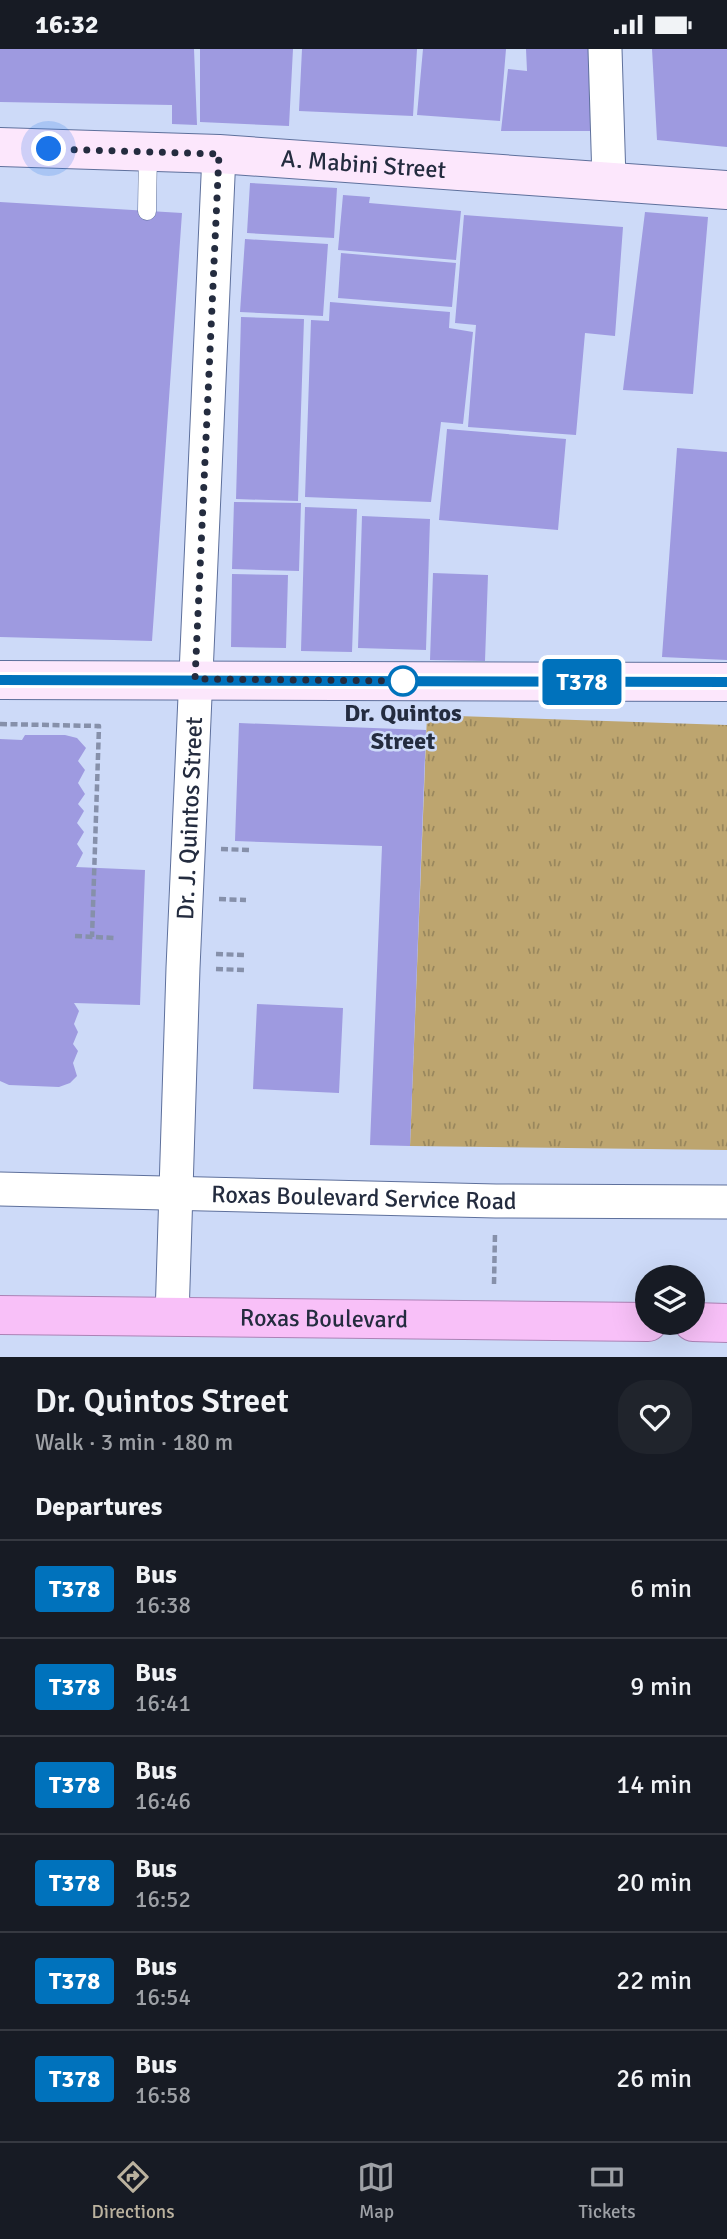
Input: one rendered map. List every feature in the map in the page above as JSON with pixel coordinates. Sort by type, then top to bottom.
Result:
[{"type":"highway","name":"Roxas Boulevard","points":[[0,1315],[635,1322]]},
{"type":"highway","points":[[705,1322],[727,1323]]},
{"type":"main road","name":"A. Mabini Street","points":[[0,147],[219,154],[727,190]]},
{"type":"main road","points":[[0,680],[727,683]]},
{"type":"street","points":[[606,49],[609,180]]},
{"type":"street","name":"Dr. J. Quintos Street","points":[[172,1317],[174,1191],[219,154]]},
{"type":"street","name":"Roxas Boulevard Service Road","points":[[0,1189],[174,1191],[496,1201],[727,1202]]},
{"type":"lane","points":[[147,211],[148,152]]},
{"type":"path","points":[[0,724],[99,726],[92,937]]},
{"type":"path","points":[[238,849],[249,850]]},
{"type":"path","points":[[236,899],[246,899]]},
{"type":"path","points":[[75,936],[114,938]]},
{"type":"path","points":[[233,954],[244,955]]},
{"type":"path","points":[[233,969],[244,970]]},
{"type":"path","points":[[494,1320],[496,1201]]},
{"type":"green space","points":[[427,715],[727,725],[727,1150],[410,1146]]},
{"type":"building","points":[[0,49],[194,49],[197,125],[172,124],[172,105],[0,102]]},
{"type":"building","points":[[200,49],[293,49],[289,126],[200,122]]},
{"type":"building","points":[[302,49],[417,49],[413,116],[299,111]]},
{"type":"building","points":[[423,49],[506,49],[500,121],[417,115]]},
{"type":"building","points":[[526,49],[588,49],[591,131],[501,131],[508,69],[527,71]]},
{"type":"building","points":[[652,49],[727,49],[727,147],[657,140]]},
{"type":"building","points":[[250,183],[337,188],[334,238],[247,233]]},
{"type":"building","points":[[343,195],[370,197],[369,203],[461,211],[456,260],[338,250]]},
{"type":"building","points":[[0,202],[182,213],[152,641],[0,637]]},
{"type":"building","points":[[645,212],[708,217],[693,394],[623,390]]},
{"type":"building","points":[[464,215],[623,227],[615,336],[585,333],[576,435],[468,427],[476,325],[455,323]]},
{"type":"building","points":[[245,239],[328,244],[323,316],[240,312]]},
{"type":"building","points":[[341,253],[456,263],[452,307],[338,298]]},
{"type":"building","points":[[330,302],[450,312],[449,328],[473,332],[463,424],[441,422],[431,502],[305,497],[311,320],[329,321]]},
{"type":"building","points":[[241,317],[304,319],[298,501],[236,499]]},
{"type":"building","points":[[447,429],[566,439],[558,530],[439,520]]},
{"type":"building","points":[[677,448],[727,452],[727,660],[662,657]]},
{"type":"building","points":[[234,502],[301,503],[299,571],[232,569]]},
{"type":"building","points":[[305,507],[357,509],[352,652],[301,651]]},
{"type":"building","points":[[362,516],[430,519],[426,650],[358,648]]},
{"type":"building","points":[[433,573],[488,575],[485,661],[430,660]]},
{"type":"building","points":[[232,574],[288,575],[286,648],[231,647]]},
{"type":"building","points":[[239,723],[426,730],[410,1146],[370,1145],[382,846],[235,841]]},
{"type":"building","points":[[25,735],[65,735],[77,738],[86,748],[78,761],[85,770],[78,783],[85,794],[78,804],[84,811],[77,823],[84,832],[77,844],[83,853],[76,867],[145,870],[140,1005],[74,1003],[79,1011],[74,1024],[78,1032],[73,1044],[78,1051],[73,1063],[77,1076],[70,1083],[59,1087],[9,1085],[0,1081],[0,739],[22,740]]},
{"type":"building","points":[[257,1004],[343,1008],[339,1093],[253,1089]]},
{"type":"bus line","name":"T378","points":[[0,680],[727,682]]},
{"type":"place","name":"Dr. Quintos Street","points":[[403,681]]},
{"type":"route","points":[[49,149],[219,154],[195,679],[403,681]]}]
